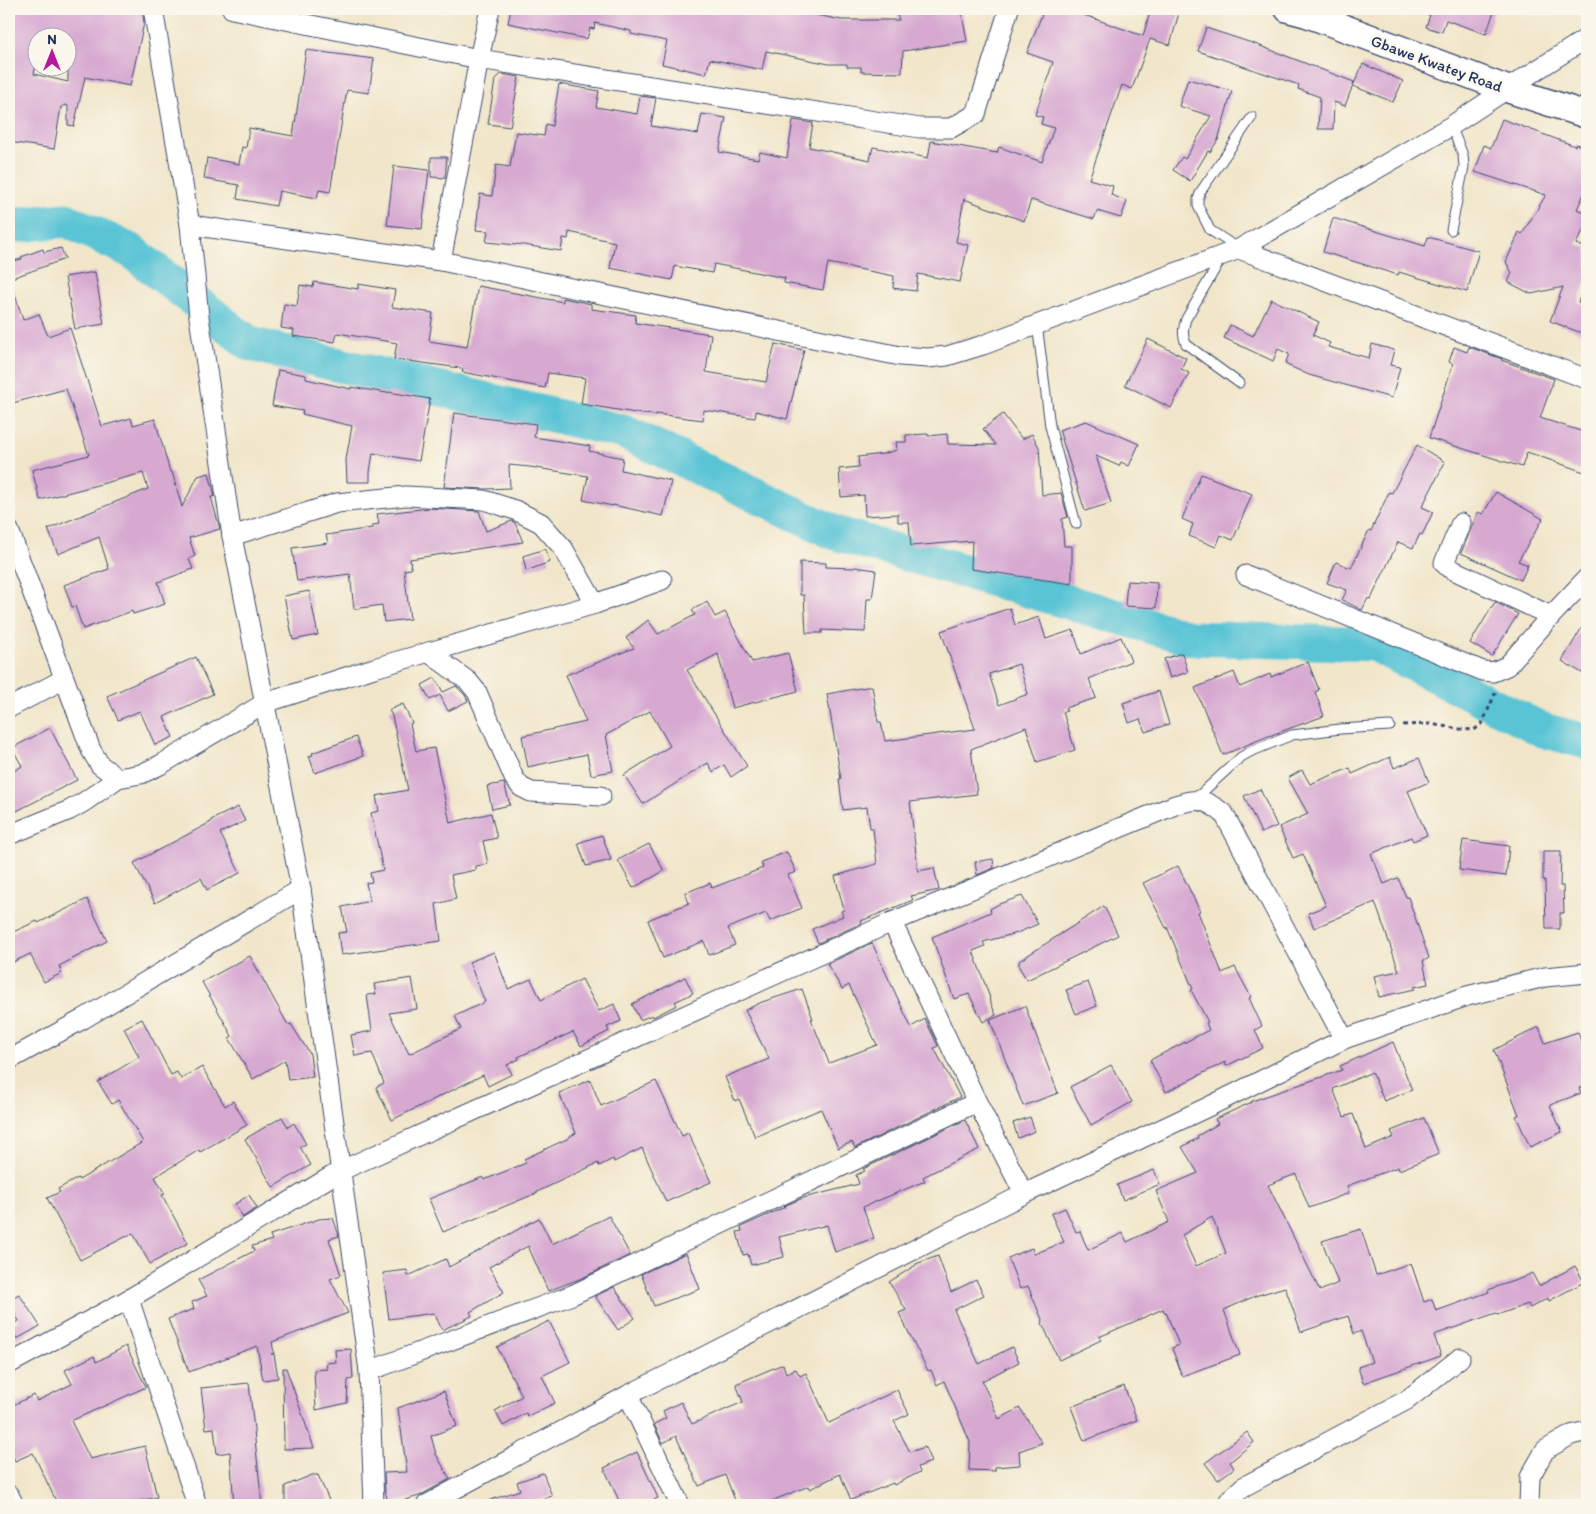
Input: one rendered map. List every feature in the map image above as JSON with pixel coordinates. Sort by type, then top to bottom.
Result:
[{"type":"street","points":[[154,9],[190,225],[199,316],[232,536],[301,889],[369,1371],[374,1505]]},
{"type":"street","points":[[232,9],[479,59],[920,128],[952,128],[976,114],[1009,9]]},
{"type":"street","points":[[441,262],[490,9]]},
{"type":"street","name":"Gbawe Kwatey Road","points":[[1301,11],[1507,89],[1587,115]]},
{"type":"street","points":[[190,225],[441,262],[900,356],[928,358],[947,356],[982,345],[1231,252],[1451,126],[1587,38]]},
{"type":"street","points":[[1231,252],[1587,379]]},
{"type":"street","points":[[232,536],[337,503],[406,496],[484,500],[514,510],[541,523],[563,548],[595,604]]},
{"type":"street","points":[[1461,523],[1444,563],[1449,568],[1551,616]]},
{"type":"street","points":[[9,530],[91,750],[100,765],[118,778]]},
{"type":"street","points":[[1246,575],[1483,671],[1493,672],[1507,666],[1587,578]]},
{"type":"street","points":[[9,835],[70,810],[118,778],[141,774],[160,765],[265,703],[428,652],[595,604],[662,580]]},
{"type":"street","points":[[428,652],[468,681],[477,692],[514,778],[521,787],[531,792],[601,796]]},
{"type":"street","points":[[9,708],[64,679]]},
{"type":"street","points":[[9,1364],[129,1299],[340,1171],[892,922],[1175,805],[1194,800],[1210,803],[1224,814],[1344,1039]]},
{"type":"street","points":[[9,1060],[83,1019],[301,889]]},
{"type":"street","points":[[892,922],[977,1102],[1024,1194]]},
{"type":"street","points":[[426,1505],[628,1395],[1024,1194],[1212,1105],[1344,1039],[1467,996],[1544,977],[1587,973]]},
{"type":"street","points":[[369,1371],[572,1295],[977,1102]]},
{"type":"street","points":[[129,1299],[197,1505]]},
{"type":"street","points":[[1226,1505],[1243,1487],[1407,1400],[1460,1358]]},
{"type":"street","points":[[628,1395],[680,1505]]},
{"type":"street","points":[[1529,1505],[1530,1477],[1546,1450],[1571,1435],[1587,1432]]},
{"type":"street","points":[[9,1495],[14,1505]]},
{"type":"lane","points":[[1239,383],[1186,344],[1183,329],[1186,319],[1231,252],[1210,230],[1198,206],[1200,191],[1252,117]]},
{"type":"lane","points":[[1451,126],[1463,155],[1464,167],[1451,230]]},
{"type":"lane","points":[[1037,324],[1050,426],[1076,524]]},
{"type":"lane","points":[[1194,800],[1241,757],[1292,735],[1340,729],[1390,726]]},
{"type":"path","points":[[1390,726],[1430,724],[1474,730],[1482,724],[1497,688]]},
{"type":"building","points":[[9,9],[142,9],[144,23],[130,86],[85,77],[74,126],[68,125],[68,106],[64,105],[61,107],[54,149],[9,142]]},
{"type":"building","points":[[511,9],[812,9],[811,14],[842,20],[899,20],[895,9],[961,9],[967,41],[903,51],[902,73],[861,72],[861,67],[847,67],[847,64],[829,64],[766,51],[762,70],[710,59],[706,74],[662,64],[667,41],[631,34],[631,31],[595,23],[594,29],[590,28],[587,39],[508,23]]},
{"type":"building","points":[[1044,9],[1085,9],[1084,15],[1143,36],[1151,9],[1180,9],[1170,45],[1150,39],[1132,89],[1122,85],[1089,179],[1113,186],[1111,195],[1127,201],[1121,218],[1097,211],[1094,219],[1031,200],[1024,221],[964,199],[956,242],[968,245],[960,282],[918,274],[916,291],[893,288],[894,276],[828,263],[823,290],[784,283],[785,278],[714,264],[712,273],[675,266],[672,280],[610,268],[615,242],[569,232],[568,239],[563,238],[561,251],[517,244],[486,242],[488,231],[476,230],[480,194],[492,196],[496,165],[510,167],[516,132],[544,136],[546,124],[552,126],[559,84],[599,91],[596,107],[637,114],[640,96],[656,98],[651,126],[698,134],[702,114],[726,118],[719,152],[758,159],[760,152],[787,158],[793,120],[813,123],[809,147],[870,160],[873,147],[928,158],[931,141],[997,153],[999,147],[1042,162],[1054,128],[1041,124],[1043,117],[1035,115],[1053,62],[1027,53]]},
{"type":"building","points":[[1420,9],[1495,9],[1486,34],[1446,20],[1442,32],[1426,27],[1430,15],[1420,12]]},
{"type":"building","points":[[1206,28],[1255,44],[1354,82],[1345,106],[1334,102],[1333,129],[1318,129],[1320,97],[1298,89],[1299,85],[1198,51]]},
{"type":"building","points":[[306,50],[374,59],[369,93],[347,90],[330,192],[319,190],[317,198],[279,191],[276,206],[237,199],[239,185],[204,179],[207,158],[239,164],[242,147],[246,148],[249,128],[293,136]]},
{"type":"building","points":[[1363,64],[1403,81],[1393,102],[1353,86]]},
{"type":"building","points":[[501,74],[519,77],[510,127],[488,124],[495,80]]},
{"type":"building","points":[[1188,79],[1232,91],[1218,140],[1210,152],[1208,151],[1190,181],[1173,170],[1182,157],[1185,159],[1211,116],[1179,106]]},
{"type":"building","points":[[1502,119],[1575,146],[1576,144],[1587,148],[1587,188],[1577,209],[1587,214],[1587,223],[1576,244],[1587,248],[1587,279],[1578,302],[1587,306],[1587,335],[1550,321],[1563,287],[1531,294],[1508,282],[1512,273],[1506,262],[1519,232],[1522,234],[1546,195],[1475,172],[1484,145],[1491,148]]},
{"type":"building","points":[[431,157],[447,157],[445,178],[431,177]]},
{"type":"building","points":[[394,166],[429,170],[422,229],[387,225]]},
{"type":"building","points":[[1333,218],[1425,246],[1428,237],[1479,251],[1467,292],[1399,272],[1398,275],[1323,252]]},
{"type":"building","points":[[61,248],[65,259],[9,279],[9,262],[22,259],[21,257],[43,249],[44,252]]},
{"type":"building","points":[[95,272],[104,324],[75,329],[65,277]]},
{"type":"building","points":[[314,282],[358,289],[358,284],[395,290],[392,307],[433,313],[429,341],[467,347],[478,286],[563,302],[563,298],[591,304],[591,309],[636,315],[635,323],[711,334],[706,372],[766,382],[775,344],[804,350],[787,419],[756,411],[755,418],[704,410],[703,420],[642,414],[581,404],[585,378],[548,373],[545,388],[462,372],[463,369],[460,368],[394,359],[397,343],[337,333],[335,342],[293,336],[294,330],[281,328],[284,304],[297,306],[300,285],[313,287]]},
{"type":"building","points":[[12,285],[23,320],[39,314],[48,336],[70,328],[102,426],[131,418],[133,425],[155,419],[182,507],[198,476],[209,473],[215,496],[211,497],[220,529],[189,538],[195,556],[189,559],[193,569],[158,582],[165,604],[133,614],[132,611],[83,629],[75,606],[72,607],[64,585],[109,569],[99,537],[58,554],[48,529],[148,489],[143,473],[40,500],[32,470],[89,455],[66,389],[9,404],[9,286]]},
{"type":"building","points":[[1271,299],[1319,322],[1313,335],[1330,343],[1328,347],[1369,358],[1372,344],[1394,350],[1390,365],[1400,367],[1392,398],[1309,375],[1285,364],[1289,354],[1278,349],[1273,361],[1224,338],[1230,325],[1253,336]]},
{"type":"building","points":[[1148,339],[1186,358],[1181,369],[1189,373],[1171,408],[1125,385]]},
{"type":"building","points":[[1454,347],[1467,352],[1469,347],[1554,379],[1540,418],[1587,433],[1587,473],[1527,452],[1522,467],[1429,438],[1453,364],[1449,362]]},
{"type":"building","points":[[278,370],[306,375],[306,379],[351,389],[351,387],[430,399],[419,461],[373,453],[370,482],[347,482],[346,459],[352,426],[302,414],[303,411],[272,406]]},
{"type":"building","points":[[454,413],[536,424],[534,437],[590,446],[589,451],[623,458],[621,470],[671,481],[663,516],[583,500],[588,476],[530,467],[509,465],[510,488],[444,487]]},
{"type":"building","points":[[1003,414],[1022,439],[1032,434],[1039,447],[1042,495],[1061,493],[1068,517],[1062,519],[1064,546],[1072,546],[1072,584],[971,569],[972,541],[911,546],[909,522],[898,522],[898,514],[865,516],[864,495],[841,497],[839,469],[859,467],[858,457],[897,450],[896,442],[906,442],[906,435],[928,434],[928,436],[947,434],[948,444],[996,445],[983,429]]},
{"type":"building","points":[[1086,421],[1139,444],[1129,466],[1121,462],[1119,466],[1096,456],[1111,503],[1085,511],[1059,430]]},
{"type":"building","points":[[1417,445],[1445,462],[1422,507],[1433,512],[1422,535],[1420,534],[1413,548],[1398,542],[1371,599],[1368,598],[1362,610],[1342,600],[1347,590],[1327,583],[1336,562],[1351,568],[1389,492],[1392,493]]},
{"type":"building","points":[[1201,474],[1252,494],[1233,540],[1221,535],[1216,547],[1189,536],[1193,524],[1182,519]]},
{"type":"building","points":[[1496,492],[1543,519],[1518,561],[1528,565],[1521,580],[1461,553],[1478,512],[1483,514]]},
{"type":"building","points":[[429,508],[479,511],[486,531],[512,521],[515,523],[523,542],[410,559],[411,569],[404,570],[410,619],[384,622],[382,605],[354,609],[350,574],[297,581],[292,548],[328,543],[326,535],[372,528],[372,525],[379,524],[377,514]]},
{"type":"building","points":[[545,549],[550,562],[526,571],[523,556]]},
{"type":"building","points":[[800,562],[826,563],[826,567],[855,567],[876,570],[872,599],[867,599],[865,632],[822,630],[822,633],[806,633],[804,595],[800,595]]},
{"type":"building","points":[[1127,581],[1157,583],[1156,608],[1125,606]]},
{"type":"building","points":[[309,591],[318,635],[293,640],[284,596]]},
{"type":"building","points":[[707,602],[715,617],[725,612],[752,662],[788,653],[798,691],[732,708],[718,654],[687,670],[747,766],[731,777],[724,765],[713,772],[708,763],[643,804],[624,775],[670,746],[650,711],[606,735],[613,771],[591,775],[587,754],[528,767],[522,736],[586,722],[566,675],[634,648],[626,638],[648,620],[658,634],[695,615],[692,610]]},
{"type":"building","points":[[1495,602],[1518,614],[1492,656],[1470,643]]},
{"type":"building","points":[[1010,608],[1015,625],[1039,617],[1046,639],[1073,630],[1081,654],[1121,637],[1131,661],[1089,679],[1096,698],[1065,708],[1067,711],[1063,712],[1075,750],[1037,762],[1026,727],[971,749],[977,794],[910,802],[918,871],[934,868],[939,890],[911,896],[913,900],[861,921],[862,923],[818,943],[812,929],[843,916],[841,911],[844,910],[835,876],[877,864],[873,828],[870,828],[867,807],[843,810],[839,779],[841,779],[827,694],[872,686],[878,722],[881,722],[885,741],[975,729],[941,631]],"holes":[[[1019,664],[1028,694],[999,705],[989,674]]]},
{"type":"building","points":[[1587,619],[1587,676],[1562,661]]},
{"type":"building","points":[[1182,653],[1188,672],[1170,678],[1164,659]]},
{"type":"building","points":[[196,657],[213,694],[164,717],[173,737],[155,745],[140,711],[118,720],[107,696]]},
{"type":"building","points":[[1308,662],[1319,690],[1315,692],[1324,716],[1223,755],[1195,688],[1234,672],[1240,687],[1270,674],[1271,677]]},
{"type":"building","points":[[435,678],[443,692],[456,686],[468,701],[448,711],[440,695],[430,700],[422,685]]},
{"type":"building","points":[[1159,691],[1169,724],[1145,732],[1140,719],[1129,723],[1123,703]]},
{"type":"building","points":[[403,704],[412,723],[410,724],[416,751],[434,748],[450,823],[491,813],[497,838],[483,841],[488,864],[476,866],[476,870],[451,875],[456,899],[436,904],[441,941],[341,955],[338,933],[347,932],[342,907],[370,901],[366,883],[372,882],[370,873],[383,870],[371,813],[379,811],[376,796],[408,790],[392,716],[389,710]]},
{"type":"building","points":[[50,728],[77,780],[9,815],[9,774],[22,766],[12,748]]},
{"type":"building","points":[[356,737],[363,756],[315,773],[309,756],[313,755],[312,753]]},
{"type":"building","points":[[1390,757],[1394,768],[1419,758],[1429,782],[1408,791],[1427,835],[1413,841],[1411,837],[1371,854],[1384,884],[1398,878],[1406,897],[1408,897],[1429,958],[1423,961],[1428,984],[1379,997],[1374,976],[1399,971],[1375,902],[1314,928],[1308,913],[1326,906],[1303,854],[1293,858],[1279,827],[1308,814],[1288,778],[1302,770],[1310,784],[1350,768],[1352,774]]},
{"type":"building","points":[[504,783],[510,805],[492,809],[487,786]]},
{"type":"building","points":[[1260,789],[1277,826],[1261,833],[1244,796]]},
{"type":"building","points":[[238,807],[245,821],[220,833],[240,873],[207,890],[201,878],[155,903],[134,863]]},
{"type":"building","points":[[602,835],[611,860],[586,866],[578,843]]},
{"type":"building","points":[[1463,840],[1509,846],[1506,876],[1459,870]]},
{"type":"building","points":[[649,844],[664,871],[633,888],[618,860]]},
{"type":"building","points":[[1543,851],[1561,851],[1560,886],[1563,886],[1564,913],[1560,913],[1560,929],[1546,929]]},
{"type":"building","points":[[787,852],[796,872],[788,875],[802,908],[770,921],[766,913],[728,928],[735,945],[709,955],[704,941],[663,958],[648,920],[689,903],[685,893],[710,883],[712,888],[763,868],[761,862]]},
{"type":"building","points":[[993,859],[994,868],[977,875],[975,862]]},
{"type":"building","points":[[1178,866],[1200,911],[1198,912],[1222,973],[1235,967],[1251,997],[1249,998],[1262,1026],[1255,1030],[1263,1048],[1226,1066],[1225,1062],[1166,1092],[1150,1060],[1209,1030],[1206,1023],[1208,1022],[1191,990],[1193,989],[1167,927],[1143,883]]},
{"type":"building","points":[[1022,896],[1038,924],[1017,933],[983,942],[985,946],[973,951],[996,1015],[983,1022],[969,994],[954,999],[932,937],[991,912],[990,909],[999,904]]},
{"type":"building","points":[[87,899],[107,941],[59,966],[62,973],[44,982],[30,954],[9,964],[9,934],[37,921],[38,923]]},
{"type":"building","points":[[1104,906],[1118,935],[1027,980],[1019,967],[1019,961]]},
{"type":"building","points":[[872,943],[911,1027],[925,1019],[938,1046],[934,1048],[960,1097],[855,1148],[852,1142],[838,1148],[821,1109],[755,1137],[739,1099],[735,1101],[725,1077],[769,1059],[745,1010],[762,1002],[802,989],[813,1019],[811,1019],[829,1063],[877,1045],[849,985],[842,989],[827,964]]},
{"type":"building","points":[[494,952],[508,989],[531,979],[541,1000],[582,979],[599,1011],[614,1004],[621,1021],[607,1027],[609,1031],[581,1046],[573,1032],[518,1057],[519,1059],[507,1065],[512,1074],[488,1086],[483,1075],[392,1120],[376,1087],[384,1083],[372,1053],[355,1056],[351,1035],[372,1031],[367,995],[376,994],[374,984],[412,978],[417,1009],[389,1013],[409,1054],[461,1029],[455,1016],[485,1002],[469,962]]},
{"type":"building","points":[[250,956],[288,1025],[291,1024],[310,1054],[313,1077],[288,1080],[285,1060],[253,1079],[229,1038],[232,1036],[202,982]]},
{"type":"building","points":[[685,977],[693,993],[675,1002],[677,1005],[653,1017],[652,1015],[640,1020],[632,1004]]},
{"type":"building","points":[[1088,982],[1097,1006],[1076,1014],[1066,990]]},
{"type":"building","points":[[1025,1006],[1058,1093],[1023,1106],[990,1020]]},
{"type":"building","points":[[142,1019],[171,1075],[177,1072],[181,1079],[202,1067],[225,1106],[233,1101],[247,1125],[200,1152],[199,1150],[155,1177],[165,1194],[162,1195],[188,1243],[150,1264],[133,1233],[80,1260],[47,1198],[60,1192],[58,1189],[78,1178],[79,1180],[143,1142],[118,1100],[112,1104],[98,1082],[139,1057],[124,1028]]},
{"type":"building","points":[[1539,1027],[1545,1043],[1578,1032],[1587,1058],[1587,1084],[1579,1088],[1581,1093],[1550,1105],[1562,1132],[1530,1147],[1516,1116],[1519,1115],[1494,1050]]},
{"type":"building","points":[[1393,1042],[1412,1090],[1384,1101],[1372,1072],[1333,1089],[1344,1117],[1353,1114],[1366,1149],[1394,1137],[1391,1131],[1424,1118],[1439,1154],[1399,1170],[1398,1167],[1347,1186],[1349,1193],[1309,1208],[1296,1174],[1268,1185],[1320,1291],[1338,1283],[1322,1241],[1361,1229],[1376,1275],[1411,1263],[1424,1302],[1432,1299],[1436,1311],[1489,1292],[1488,1290],[1532,1273],[1539,1286],[1575,1266],[1584,1282],[1549,1301],[1548,1298],[1530,1308],[1528,1304],[1497,1315],[1496,1313],[1434,1335],[1441,1356],[1363,1383],[1358,1367],[1372,1362],[1361,1331],[1354,1334],[1348,1316],[1301,1332],[1285,1287],[1255,1296],[1224,1310],[1240,1355],[1182,1376],[1172,1348],[1179,1345],[1166,1312],[1163,1309],[1099,1337],[1101,1340],[1059,1360],[1028,1286],[1020,1289],[1008,1258],[1032,1248],[1034,1254],[1064,1242],[1051,1214],[1065,1208],[1076,1232],[1080,1231],[1088,1250],[1123,1233],[1127,1242],[1169,1222],[1156,1191],[1198,1173],[1182,1147],[1218,1124],[1215,1119],[1252,1101],[1342,1070],[1340,1066]],"holes":[[[1212,1217],[1226,1253],[1196,1266],[1182,1235]]]},
{"type":"building","points":[[1111,1065],[1132,1102],[1091,1125],[1070,1087]]},
{"type":"building","points":[[590,1080],[601,1106],[656,1081],[682,1136],[688,1133],[711,1182],[666,1202],[642,1148],[614,1162],[613,1159],[599,1166],[598,1163],[537,1193],[443,1232],[429,1199],[483,1177],[484,1180],[526,1163],[524,1159],[576,1133],[559,1093]]},
{"type":"building","points":[[282,1117],[288,1127],[294,1123],[306,1144],[300,1147],[311,1165],[273,1187],[245,1139]]},
{"type":"building","points":[[1030,1117],[1035,1131],[1018,1138],[1013,1123]]},
{"type":"building","points":[[965,1120],[979,1149],[923,1177],[925,1181],[863,1207],[874,1238],[835,1252],[827,1225],[779,1237],[784,1257],[751,1265],[748,1254],[743,1255],[737,1232],[742,1231],[741,1227],[803,1198],[859,1184],[856,1175],[865,1171],[863,1169]]},
{"type":"building","points":[[1154,1170],[1160,1184],[1123,1200],[1117,1185]]},
{"type":"building","points":[[249,1195],[257,1208],[243,1217],[235,1204]]},
{"type":"building","points":[[609,1216],[630,1255],[582,1278],[548,1291],[528,1246],[489,1267],[504,1292],[470,1312],[472,1316],[442,1330],[434,1313],[389,1319],[383,1273],[407,1270],[408,1276],[446,1259],[449,1267],[539,1218],[552,1244]]},
{"type":"building","points":[[333,1218],[339,1236],[329,1239],[341,1275],[330,1279],[348,1313],[272,1342],[274,1353],[271,1354],[274,1354],[278,1378],[263,1380],[257,1346],[189,1372],[168,1319],[194,1309],[192,1302],[207,1296],[198,1280],[254,1251],[252,1246],[272,1240],[270,1235],[319,1219]]},
{"type":"building","points":[[686,1253],[700,1289],[654,1306],[641,1274]]},
{"type":"building","points":[[938,1256],[951,1292],[976,1280],[984,1295],[954,1310],[979,1364],[1012,1347],[1019,1362],[982,1381],[999,1419],[1020,1408],[1042,1443],[1019,1451],[1020,1465],[995,1467],[995,1471],[969,1470],[970,1442],[944,1381],[937,1385],[931,1370],[928,1371],[899,1313],[906,1310],[889,1282],[916,1264]]},
{"type":"building","points":[[614,1287],[635,1318],[618,1330],[595,1296]]},
{"type":"building","points":[[19,1294],[40,1326],[17,1339],[10,1326],[19,1321],[9,1305],[9,1300]]},
{"type":"building","points":[[549,1321],[570,1362],[542,1376],[555,1403],[528,1416],[526,1413],[503,1426],[495,1411],[522,1396],[497,1347]]},
{"type":"building","points":[[126,1346],[146,1387],[71,1421],[90,1459],[145,1446],[157,1497],[123,1505],[58,1505],[33,1453],[15,1461],[9,1447],[9,1418],[15,1415],[11,1406],[34,1395],[37,1401],[72,1384],[65,1370],[94,1356],[96,1362]]},
{"type":"building","points":[[351,1349],[353,1379],[348,1380],[347,1403],[316,1410],[314,1370],[327,1369],[326,1363],[336,1362],[335,1350]]},
{"type":"building","points":[[783,1364],[786,1373],[796,1369],[800,1376],[806,1373],[829,1423],[897,1390],[909,1414],[894,1421],[910,1452],[925,1447],[931,1462],[918,1467],[920,1472],[894,1485],[893,1483],[851,1500],[840,1474],[810,1489],[809,1486],[761,1505],[737,1505],[725,1475],[699,1486],[676,1436],[663,1443],[654,1424],[666,1418],[663,1411],[681,1402],[692,1424],[743,1402],[736,1384]]},
{"type":"building","points":[[283,1368],[286,1368],[314,1448],[284,1449]]},
{"type":"building","points":[[249,1383],[262,1505],[234,1505],[230,1452],[217,1454],[214,1428],[206,1429],[201,1388]]},
{"type":"building","points":[[1124,1386],[1137,1420],[1084,1441],[1071,1407]]},
{"type":"building","points":[[444,1391],[457,1426],[431,1436],[436,1454],[450,1479],[419,1496],[389,1505],[385,1491],[384,1473],[407,1472],[398,1408]]},
{"type":"building","points":[[1247,1432],[1254,1442],[1230,1462],[1234,1468],[1218,1480],[1205,1463]]},
{"type":"building","points":[[637,1452],[658,1498],[642,1505],[621,1505],[604,1468]]},
{"type":"building","points":[[543,1473],[552,1496],[524,1505],[482,1505],[482,1503],[520,1490],[517,1482]]},
{"type":"building","points":[[312,1475],[318,1475],[331,1505],[285,1505],[285,1486]]},
{"type":"waterway","points":[[9,226],[66,220],[131,251],[250,344],[624,432],[835,533],[1190,638],[1373,644],[1543,730],[1587,742]]}]
